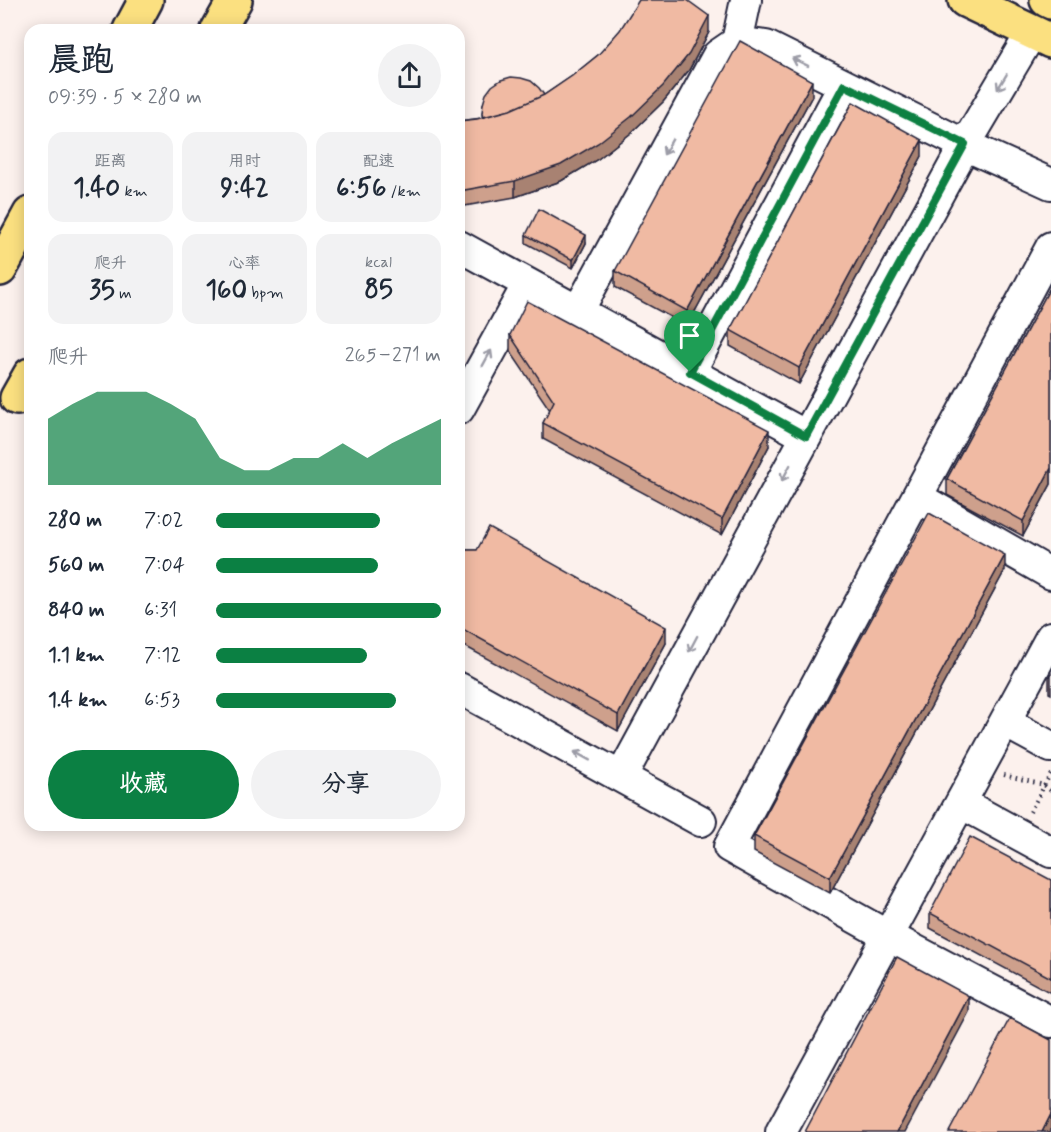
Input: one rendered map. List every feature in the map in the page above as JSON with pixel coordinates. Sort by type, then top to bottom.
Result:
[{"type":"main road","points":[[133,24],[146,0]]},
{"type":"main road","points":[[221,24],[235,0]]},
{"type":"main road","points":[[965,0],[1042,36]]},
{"type":"main road","points":[[0,269],[24,225]]},
{"type":"lane","points":[[578,311],[718,55],[736,42],[746,0]]},
{"type":"lane","points":[[621,777],[965,144],[1042,36]]},
{"type":"lane","points":[[736,42],[765,46],[1051,184]]},
{"type":"lane","points":[[690,372],[844,85]]},
{"type":"lane","points":[[1051,247],[729,847],[888,936],[1051,1022]]},
{"type":"lane","points":[[465,249],[806,436]]},
{"type":"lane","points":[[465,398],[528,284]]},
{"type":"lane","points":[[917,497],[1051,574]]},
{"type":"lane","points":[[781,1132],[1051,637]]},
{"type":"lane","points":[[465,691],[701,821]]},
{"type":"lane","points":[[1005,722],[1051,747]]},
{"type":"lane","points":[[961,803],[1051,852]]},
{"type":"path","points":[[982,765],[1014,779],[1044,785],[1051,791]]},
{"type":"path","points":[[1017,834],[1051,773]]},
{"type":"building","points":[[639,0],[687,0],[709,16],[689,54],[663,86],[631,117],[598,143],[561,165],[515,181],[465,190],[465,120],[510,110],[544,95],[598,55],[620,30]]},
{"type":"building","points":[[740,41],[812,81],[687,311],[615,271]]},
{"type":"building","points":[[511,77],[531,81],[544,95],[510,110],[483,117],[486,94],[492,86]]},
{"type":"building","points":[[853,102],[922,140],[799,368],[730,330]]},
{"type":"building","points":[[539,209],[586,235],[573,260],[526,235]]},
{"type":"building","points":[[1051,286],[1051,468],[1023,521],[947,479]]},
{"type":"building","points":[[527,301],[769,430],[722,519],[543,423],[554,401],[510,335]]},
{"type":"building","points":[[929,513],[1005,555],[830,877],[754,836]]},
{"type":"building","points":[[489,528],[666,627],[618,715],[465,630],[465,550],[477,550]]},
{"type":"building","points":[[970,837],[1051,880],[1051,978],[930,913]]},
{"type":"building","points":[[897,957],[969,996],[897,1132],[805,1132]]},
{"type":"building","points":[[1010,1018],[1051,1040],[1051,1114],[1042,1132],[949,1132]]},
{"type":"route","points":[[844,85],[965,144],[806,436],[690,372],[844,85]]}]
